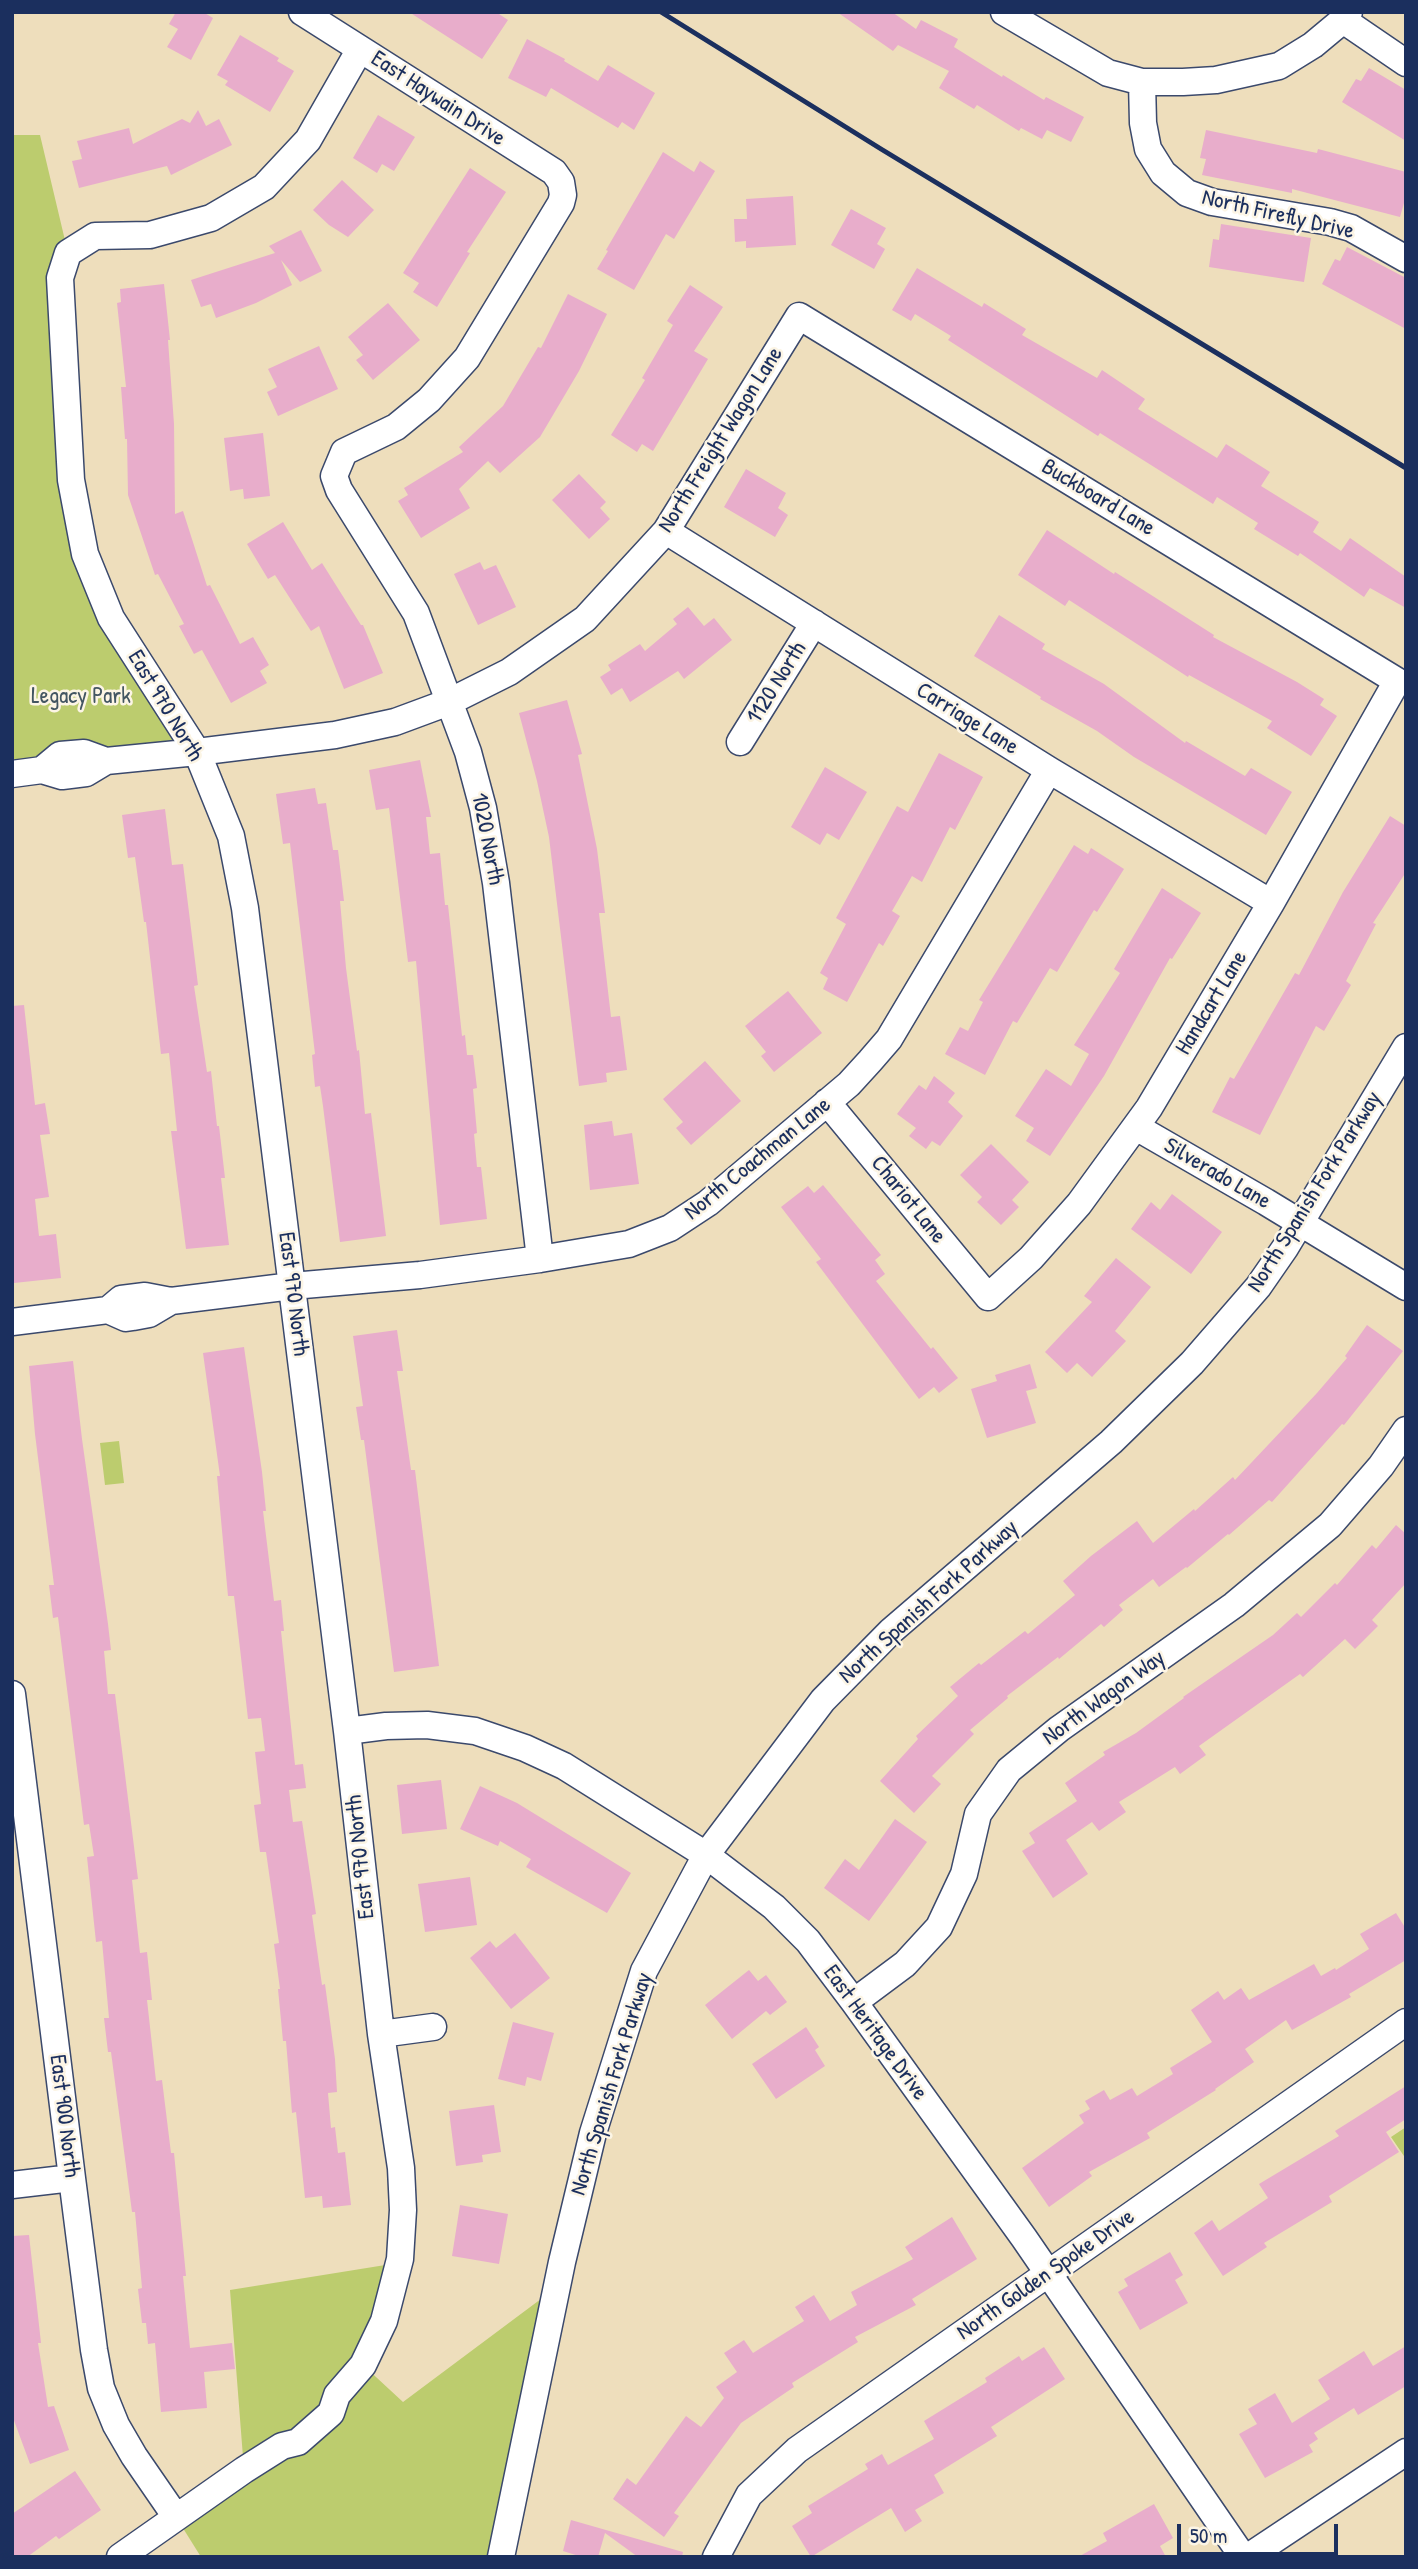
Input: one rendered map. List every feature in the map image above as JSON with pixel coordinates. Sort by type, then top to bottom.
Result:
[{"type":"street","name":"East Haywain Drive","points":[[302,12],[554,172],[561,182],[563,195],[561,203],[492,320],[450,379],[396,427],[344,452]]},
{"type":"street","points":[[1004,12],[1108,73],[1142,82],[1216,80],[1279,66],[1313,45],[1346,16],[1406,63]]},
{"type":"street","name":"East 970 North","points":[[176,2518],[282,2446],[289,2429],[322,2400],[337,2395],[363,2365],[384,2321],[400,2259],[403,2210],[401,2168],[381,2034],[347,1731],[245,908],[231,836],[197,752],[111,618],[85,554],[71,480],[61,278],[68,253],[96,236],[150,234],[211,218],[264,187],[308,140],[360,50]]},
{"type":"street","name":"North Firefly Drive","points":[[1142,82],[1143,123],[1148,149],[1164,173],[1187,193],[1212,202],[1340,225],[1371,238],[1406,259]]},
{"type":"street","name":"North Freight Wagon Lane","points":[[12,774],[42,770],[60,755],[85,753],[106,761],[335,735],[395,722],[449,702],[509,672],[585,619],[666,531],[799,316]]},
{"type":"street","name":"Buckboard Lane","points":[[799,316],[1397,681]]},
{"type":"street","name":"1020 North","points":[[344,452],[334,476],[339,490],[416,613],[468,752],[483,808],[496,883],[540,1259]]},
{"type":"street","name":"Carriage Lane","points":[[666,531],[1270,903]]},
{"type":"street","name":"1120 North","points":[[740,743],[814,623]]},
{"type":"street","name":"Handcart Lane","points":[[988,1297],[1031,1258],[1071,1213],[1136,1127],[1270,903],[1397,681]]},
{"type":"street","name":"North Coachman Lane","points":[[12,1322],[108,1310],[121,1299],[145,1296],[171,1301],[292,1286],[420,1275],[540,1259],[629,1244],[670,1228],[708,1203],[849,1084],[889,1039],[1049,769]]},
{"type":"street","name":"North Spanish Fork Parkway","points":[[500,2557],[562,2262],[593,2133],[644,1971],[706,1855],[822,1700],[891,1631],[1111,1443],[1183,1372],[1258,1287],[1300,1223],[1406,1047]]},
{"type":"street","name":"Chariot Lane","points":[[827,1102],[988,1297]]},
{"type":"street","name":"Silverado Lane","points":[[1136,1127],[1406,1287]]},
{"type":"street","name":"North Wagon Way","points":[[855,2001],[905,1964],[939,1927],[964,1874],[978,1814],[1009,1770],[1059,1729],[1234,1605],[1329,1525],[1381,1466],[1406,1430]]},
{"type":"street","name":"East 900 North","points":[[12,1694],[94,2350],[101,2388],[116,2425],[176,2518]]},
{"type":"street","name":"East Heritage Drive","points":[[347,1731],[427,1725],[475,1731],[525,1748],[564,1766],[706,1855],[774,1907],[800,1933],[855,2001],[1246,2557]]},
{"type":"street","name":"North Golden Spoke Drive","points":[[716,2557],[749,2495],[797,2450],[1406,2022]]},
{"type":"street","points":[[381,2034],[433,2027]]},
{"type":"street","points":[[12,2186],[72,2178]]},
{"type":"street","points":[[1246,2557],[1406,2452]]},
{"type":"street","points":[[120,2557],[176,2518]]},
{"type":"green space","name":"Legacy Park","points":[[12,135],[40,135],[68,253],[85,554],[197,752],[12,776]]},
{"type":"green space","points":[[119,1441],[124,1483],[105,1485],[100,1443]]},
{"type":"green space","points":[[1406,2127],[1406,2159],[1391,2137]]},
{"type":"green space","points":[[404,2262],[363,2365],[403,2402],[557,2287],[501,2557],[201,2557],[176,2517],[244,2470],[230,2290]]},
{"type":"building","points":[[176,12],[203,12],[213,18],[191,60],[167,47],[178,29],[169,24]]},
{"type":"building","points":[[409,12],[496,12],[508,20],[482,59]]},
{"type":"building","points":[[837,12],[892,12],[916,29],[921,20],[958,39],[954,47],[1002,77],[1003,75],[1044,100],[1046,97],[1084,117],[1071,142],[1047,130],[1042,139],[1021,128],[1019,131],[977,105],[974,109],[939,88],[949,71],[898,45],[893,51]]},
{"type":"building","points":[[240,35],[279,58],[277,61],[294,71],[270,112],[225,85],[228,81],[217,75]]},
{"type":"building","points":[[527,39],[565,59],[564,61],[598,81],[608,65],[655,93],[634,130],[622,122],[618,128],[551,88],[546,97],[508,78]]},
{"type":"building","points":[[1369,68],[1406,90],[1406,141],[1342,102],[1356,79],[1361,81]]},
{"type":"building","points":[[198,110],[206,126],[219,119],[232,145],[171,175],[167,166],[79,188],[72,161],[82,159],[77,141],[129,128],[133,144],[182,119],[190,123]]},
{"type":"building","points":[[378,115],[415,137],[394,171],[382,164],[377,173],[353,158]]},
{"type":"building","points":[[1206,130],[1317,153],[1318,149],[1406,172],[1406,196],[1400,217],[1292,189],[1292,193],[1202,175],[1206,159],[1200,158]]},
{"type":"building","points":[[663,152],[694,172],[700,161],[715,171],[674,239],[666,234],[634,290],[597,269]]},
{"type":"building","points":[[470,168],[506,192],[467,252],[470,253],[437,307],[413,292],[419,283],[403,273]]},
{"type":"building","points":[[342,180],[374,210],[348,237],[329,225],[313,210]]},
{"type":"building","points":[[793,196],[796,245],[746,248],[746,241],[735,242],[734,219],[747,219],[746,199]]},
{"type":"building","points":[[851,209],[886,228],[877,244],[885,249],[874,269],[831,245]]},
{"type":"building","points":[[1221,224],[1311,238],[1304,282],[1209,267],[1213,239],[1219,240]]},
{"type":"building","points":[[301,230],[322,271],[300,282],[281,260],[292,285],[256,303],[216,318],[211,304],[201,307],[191,280],[275,253],[269,246]]},
{"type":"building","points":[[1347,247],[1406,278],[1406,329],[1322,284],[1335,259],[1340,261]]},
{"type":"building","points":[[917,268],[982,307],[984,303],[1026,329],[1022,335],[1097,378],[1102,370],[1145,399],[1138,409],[1217,458],[1226,444],[1270,472],[1261,486],[1319,522],[1313,532],[1341,551],[1350,538],[1406,577],[1406,608],[1370,588],[1364,597],[1300,553],[1298,556],[1254,529],[1258,523],[1217,497],[1213,504],[1100,433],[1098,436],[948,340],[951,336],[915,314],[911,321],[892,310]]},
{"type":"building","points":[[164,284],[170,340],[175,514],[183,511],[207,586],[210,585],[240,644],[253,637],[269,665],[260,671],[267,683],[231,703],[202,650],[194,654],[179,626],[184,624],[158,574],[155,575],[128,495],[127,439],[121,387],[126,387],[117,303],[121,302],[120,289]]},
{"type":"building","points":[[690,285],[723,307],[694,351],[708,359],[653,451],[642,444],[637,452],[611,435],[645,380],[642,378],[673,325],[667,321]]},
{"type":"building","points":[[568,294],[607,314],[579,371],[540,437],[500,473],[488,461],[459,489],[470,508],[421,538],[398,501],[408,495],[404,488],[463,452],[459,447],[503,406],[538,347],[541,348]]},
{"type":"building","points":[[388,303],[420,340],[373,380],[356,360],[363,355],[348,337]]},
{"type":"building","points":[[319,346],[338,389],[278,416],[267,392],[277,387],[268,369]]},
{"type":"building","points":[[263,433],[270,496],[244,499],[243,489],[230,491],[224,438]]},
{"type":"building","points":[[746,469],[786,493],[778,508],[788,515],[775,537],[724,507]]},
{"type":"building","points":[[579,474],[606,502],[600,508],[610,519],[589,539],[552,500]]},
{"type":"building","points":[[283,522],[312,570],[322,563],[363,625],[383,673],[344,689],[319,626],[311,631],[275,575],[268,579],[247,544]]},
{"type":"building","points":[[1047,530],[1214,635],[1213,637],[1324,699],[1320,705],[1337,716],[1311,756],[1267,728],[1272,721],[1189,675],[1188,677],[1069,600],[1065,606],[1018,575]]},
{"type":"building","points":[[480,562],[484,570],[496,565],[516,607],[478,625],[454,574]]},
{"type":"building","points":[[688,607],[704,626],[714,618],[732,640],[684,679],[678,671],[630,702],[622,688],[611,695],[600,677],[611,670],[608,665],[640,644],[645,651],[677,624],[673,619]]},
{"type":"building","points":[[999,615],[1045,644],[1042,649],[1104,684],[1185,743],[1186,741],[1245,776],[1251,768],[1292,792],[1266,835],[1134,757],[1097,731],[1040,699],[1041,697],[974,656]]},
{"type":"building","points":[[567,700],[582,754],[578,755],[597,849],[605,913],[599,913],[611,1017],[620,1016],[627,1070],[606,1073],[607,1082],[579,1086],[549,837],[519,713]]},
{"type":"building","points":[[939,753],[983,777],[955,830],[950,827],[922,882],[912,876],[892,911],[900,916],[883,946],[879,943],[847,1002],[823,989],[828,978],[820,973],[846,924],[836,918],[897,806],[908,812]]},
{"type":"building","points":[[420,760],[431,817],[426,817],[430,854],[440,853],[445,905],[448,905],[462,1036],[465,1035],[467,1055],[473,1055],[477,1088],[473,1089],[477,1133],[474,1134],[487,1219],[440,1225],[416,961],[408,962],[389,808],[376,810],[369,770]]},
{"type":"building","points":[[825,767],[867,792],[839,840],[827,833],[820,845],[791,827]]},
{"type":"building","points":[[315,788],[318,804],[326,803],[333,850],[338,850],[344,901],[340,901],[346,968],[357,1051],[359,1050],[365,1114],[371,1113],[386,1236],[340,1242],[320,1086],[315,1087],[312,1055],[315,1054],[290,843],[283,844],[276,794]]},
{"type":"building","points":[[165,809],[172,865],[183,864],[198,985],[194,986],[207,1072],[211,1071],[219,1126],[225,1178],[221,1178],[229,1245],[186,1249],[171,1131],[177,1131],[169,1053],[161,1054],[146,922],[135,857],[128,858],[122,815]]},
{"type":"building","points":[[1390,816],[1406,826],[1406,872],[1373,923],[1376,924],[1346,981],[1351,985],[1324,1031],[1316,1026],[1260,1135],[1212,1112],[1230,1077],[1234,1079],[1295,973],[1299,975],[1343,892]]},
{"type":"building","points":[[1074,845],[1088,854],[1091,848],[1124,869],[1097,912],[1094,910],[1057,972],[1050,968],[1017,1023],[1013,1021],[985,1075],[945,1054],[960,1027],[968,1031],[983,1002],[979,1000]]},
{"type":"building","points":[[1162,888],[1201,913],[1172,959],[1170,958],[1104,1076],[1050,1156],[1026,1141],[1034,1128],[1015,1116],[1046,1069],[1071,1086],[1089,1054],[1074,1045],[1120,973],[1114,969]]},
{"type":"building","points":[[788,991],[822,1033],[774,1072],[761,1056],[766,1052],[745,1026]]},
{"type":"building","points":[[24,1005],[35,1105],[45,1103],[50,1134],[40,1135],[49,1197],[35,1199],[39,1236],[56,1234],[61,1278],[14,1283],[12,1006]]},
{"type":"building","points":[[705,1061],[741,1101],[691,1145],[676,1128],[683,1122],[663,1099]]},
{"type":"building","points":[[934,1076],[955,1093],[948,1102],[963,1116],[940,1146],[932,1141],[926,1149],[909,1136],[916,1128],[897,1114],[919,1085],[926,1090]]},
{"type":"building","points":[[612,1121],[614,1136],[632,1133],[639,1184],[590,1190],[584,1125]]},
{"type":"building","points":[[991,1144],[1029,1182],[1012,1200],[1019,1207],[1001,1225],[977,1202],[982,1197],[960,1175]]},
{"type":"building","points":[[823,1185],[881,1255],[875,1260],[885,1274],[876,1281],[958,1378],[939,1393],[934,1387],[919,1399],[816,1262],[821,1259],[781,1207],[808,1186],[814,1193]]},
{"type":"building","points":[[1172,1194],[1222,1232],[1191,1274],[1131,1229],[1151,1202],[1160,1210]]},
{"type":"building","points":[[1116,1258],[1151,1287],[1115,1331],[1126,1341],[1092,1377],[1077,1363],[1067,1373],[1045,1352],[1092,1302],[1084,1296]]},
{"type":"building","points":[[1367,1325],[1403,1351],[1344,1425],[1342,1424],[1272,1502],[1269,1500],[1229,1535],[1159,1587],[1153,1579],[1119,1605],[1123,1610],[1104,1627],[1101,1624],[1059,1659],[1058,1657],[1007,1696],[1008,1698],[970,1730],[974,1734],[932,1776],[941,1784],[914,1813],[880,1781],[918,1739],[916,1736],[958,1696],[950,1687],[1025,1631],[1028,1634],[1075,1595],[1063,1581],[1091,1556],[1137,1521],[1153,1543],[1233,1477],[1235,1480],[1347,1358],[1345,1356]]},
{"type":"building","points":[[397,1330],[403,1371],[397,1371],[411,1470],[415,1470],[439,1666],[394,1672],[364,1440],[361,1440],[356,1407],[363,1406],[353,1336]]},
{"type":"building","points":[[244,1347],[262,1472],[266,1511],[263,1511],[274,1601],[281,1600],[284,1631],[281,1631],[295,1765],[303,1764],[306,1788],[289,1790],[293,1822],[302,1821],[316,1914],[312,1915],[335,2059],[337,2092],[328,2093],[331,2128],[335,2127],[338,2153],[345,2152],[351,2205],[323,2208],[322,2196],[305,2198],[296,2112],[292,2113],[286,2041],[283,2041],[274,1944],[279,1943],[266,1852],[260,1852],[254,1805],[261,1804],[255,1752],[265,1751],[261,1718],[248,1719],[234,1596],[228,1596],[217,1476],[220,1476],[203,1353]]},
{"type":"building","points":[[73,1361],[111,1650],[104,1651],[108,1694],[115,1694],[138,1879],[132,1880],[140,1953],[147,1952],[152,2000],[147,2000],[156,2081],[162,2080],[171,2153],[174,2153],[190,2348],[232,2343],[235,2369],[204,2372],[207,2408],[161,2412],[155,2343],[148,2344],[146,2323],[142,2323],[138,2289],[142,2288],[135,2212],[132,2212],[111,2052],[108,2052],[104,2018],[109,2018],[102,1941],[96,1942],[87,1857],[94,1856],[89,1824],[84,1825],[58,1617],[53,1618],[49,1585],[54,1585],[29,1366]]},
{"type":"building","points":[[1030,1364],[1037,1388],[1026,1391],[1036,1423],[987,1438],[971,1389],[997,1381],[995,1375]]},
{"type":"building","points":[[1396,1525],[1406,1534],[1406,1583],[1372,1620],[1378,1626],[1355,1649],[1345,1639],[1303,1677],[1300,1674],[1199,1746],[1206,1755],[1180,1774],[1175,1767],[1119,1802],[1126,1812],[1099,1831],[1092,1822],[1066,1840],[1088,1874],[1053,1898],[1022,1851],[1035,1843],[1029,1833],[1077,1801],[1065,1783],[1105,1755],[1103,1752],[1136,1733],[1273,1635],[1297,1613],[1301,1617],[1335,1583],[1337,1585],[1372,1545],[1376,1549]]},
{"type":"building","points":[[441,1780],[447,1829],[402,1834],[397,1785]]},
{"type":"building","points":[[480,1786],[517,1803],[631,1873],[607,1913],[526,1867],[531,1859],[500,1841],[498,1846],[460,1829]]},
{"type":"building","points":[[895,1819],[927,1842],[869,1921],[824,1888],[845,1859],[859,1870]]},
{"type":"building","points":[[470,1877],[477,1925],[425,1932],[418,1884]]},
{"type":"building","points":[[1396,1913],[1406,1929],[1406,1960],[1349,1994],[1351,1997],[1292,2030],[1286,2020],[1245,2049],[1254,2062],[1216,2090],[1147,2133],[1150,2138],[1089,2172],[1092,2176],[1049,2207],[1022,2168],[1084,2123],[1079,2115],[1090,2109],[1085,2101],[1104,2090],[1110,2100],[1132,2088],[1137,2096],[1173,2074],[1170,2068],[1212,2042],[1191,2010],[1218,1991],[1224,2000],[1241,1988],[1249,2000],[1314,1964],[1321,1976],[1335,1968],[1336,1970],[1369,1949],[1360,1934]]},
{"type":"building","points":[[515,1933],[550,1978],[511,2009],[470,1958],[490,1941],[496,1948]]},
{"type":"building","points":[[749,1970],[758,1981],[766,1975],[787,2002],[770,2015],[766,2011],[732,2039],[705,2005]]},
{"type":"building","points":[[513,2022],[554,2033],[541,2081],[527,2077],[525,2086],[498,2079]]},
{"type":"building","points":[[806,2027],[819,2047],[815,2050],[825,2066],[776,2099],[752,2064]]},
{"type":"building","points":[[1406,2086],[1406,2119],[1386,2132],[1399,2152],[1329,2196],[1332,2202],[1264,2243],[1267,2247],[1223,2276],[1194,2233],[1212,2220],[1219,2231],[1268,2198],[1259,2184],[1339,2136],[1335,2131]]},
{"type":"building","points":[[494,2105],[501,2152],[482,2155],[483,2162],[456,2166],[449,2111]]},
{"type":"building","points":[[460,2205],[508,2214],[499,2264],[452,2256]]},
{"type":"building","points":[[952,2217],[977,2259],[912,2299],[916,2305],[855,2337],[858,2342],[792,2383],[794,2387],[741,2423],[674,2513],[679,2516],[664,2537],[613,2499],[627,2478],[636,2485],[686,2416],[701,2427],[724,2398],[716,2387],[737,2372],[724,2353],[744,2340],[753,2353],[804,2321],[795,2307],[814,2295],[830,2321],[857,2305],[851,2292],[913,2259],[905,2247]]},
{"type":"building","points":[[29,2235],[41,2343],[38,2343],[48,2407],[54,2406],[69,2450],[30,2464],[12,2415],[12,2236]]},
{"type":"building","points":[[1170,2252],[1183,2275],[1175,2280],[1188,2303],[1140,2330],[1118,2292],[1128,2286],[1124,2279]]},
{"type":"building","points":[[1406,2346],[1406,2386],[1358,2415],[1354,2408],[1314,2433],[1318,2439],[1309,2445],[1313,2452],[1265,2478],[1239,2434],[1257,2424],[1248,2409],[1275,2393],[1292,2423],[1330,2399],[1318,2380],[1364,2351],[1373,2366]]},
{"type":"building","points":[[1044,2347],[1065,2379],[991,2427],[997,2436],[934,2475],[944,2493],[915,2510],[922,2521],[905,2532],[891,2508],[811,2557],[792,2526],[812,2513],[808,2506],[868,2469],[865,2464],[882,2454],[888,2465],[934,2439],[924,2421],[987,2382],[985,2378],[1019,2356],[1022,2361]]},
{"type":"building","points":[[75,2471],[101,2510],[59,2539],[56,2536],[27,2557],[12,2557],[12,2514]]},
{"type":"building","points":[[1154,2504],[1173,2538],[1160,2546],[1166,2557],[1078,2557],[1107,2541],[1103,2533]]},
{"type":"building","points":[[571,2520],[683,2552],[682,2557],[638,2557],[605,2533],[598,2557],[582,2557],[563,2551]]},
{"type":"railway","points":[[661,12],[1406,468]]}]
